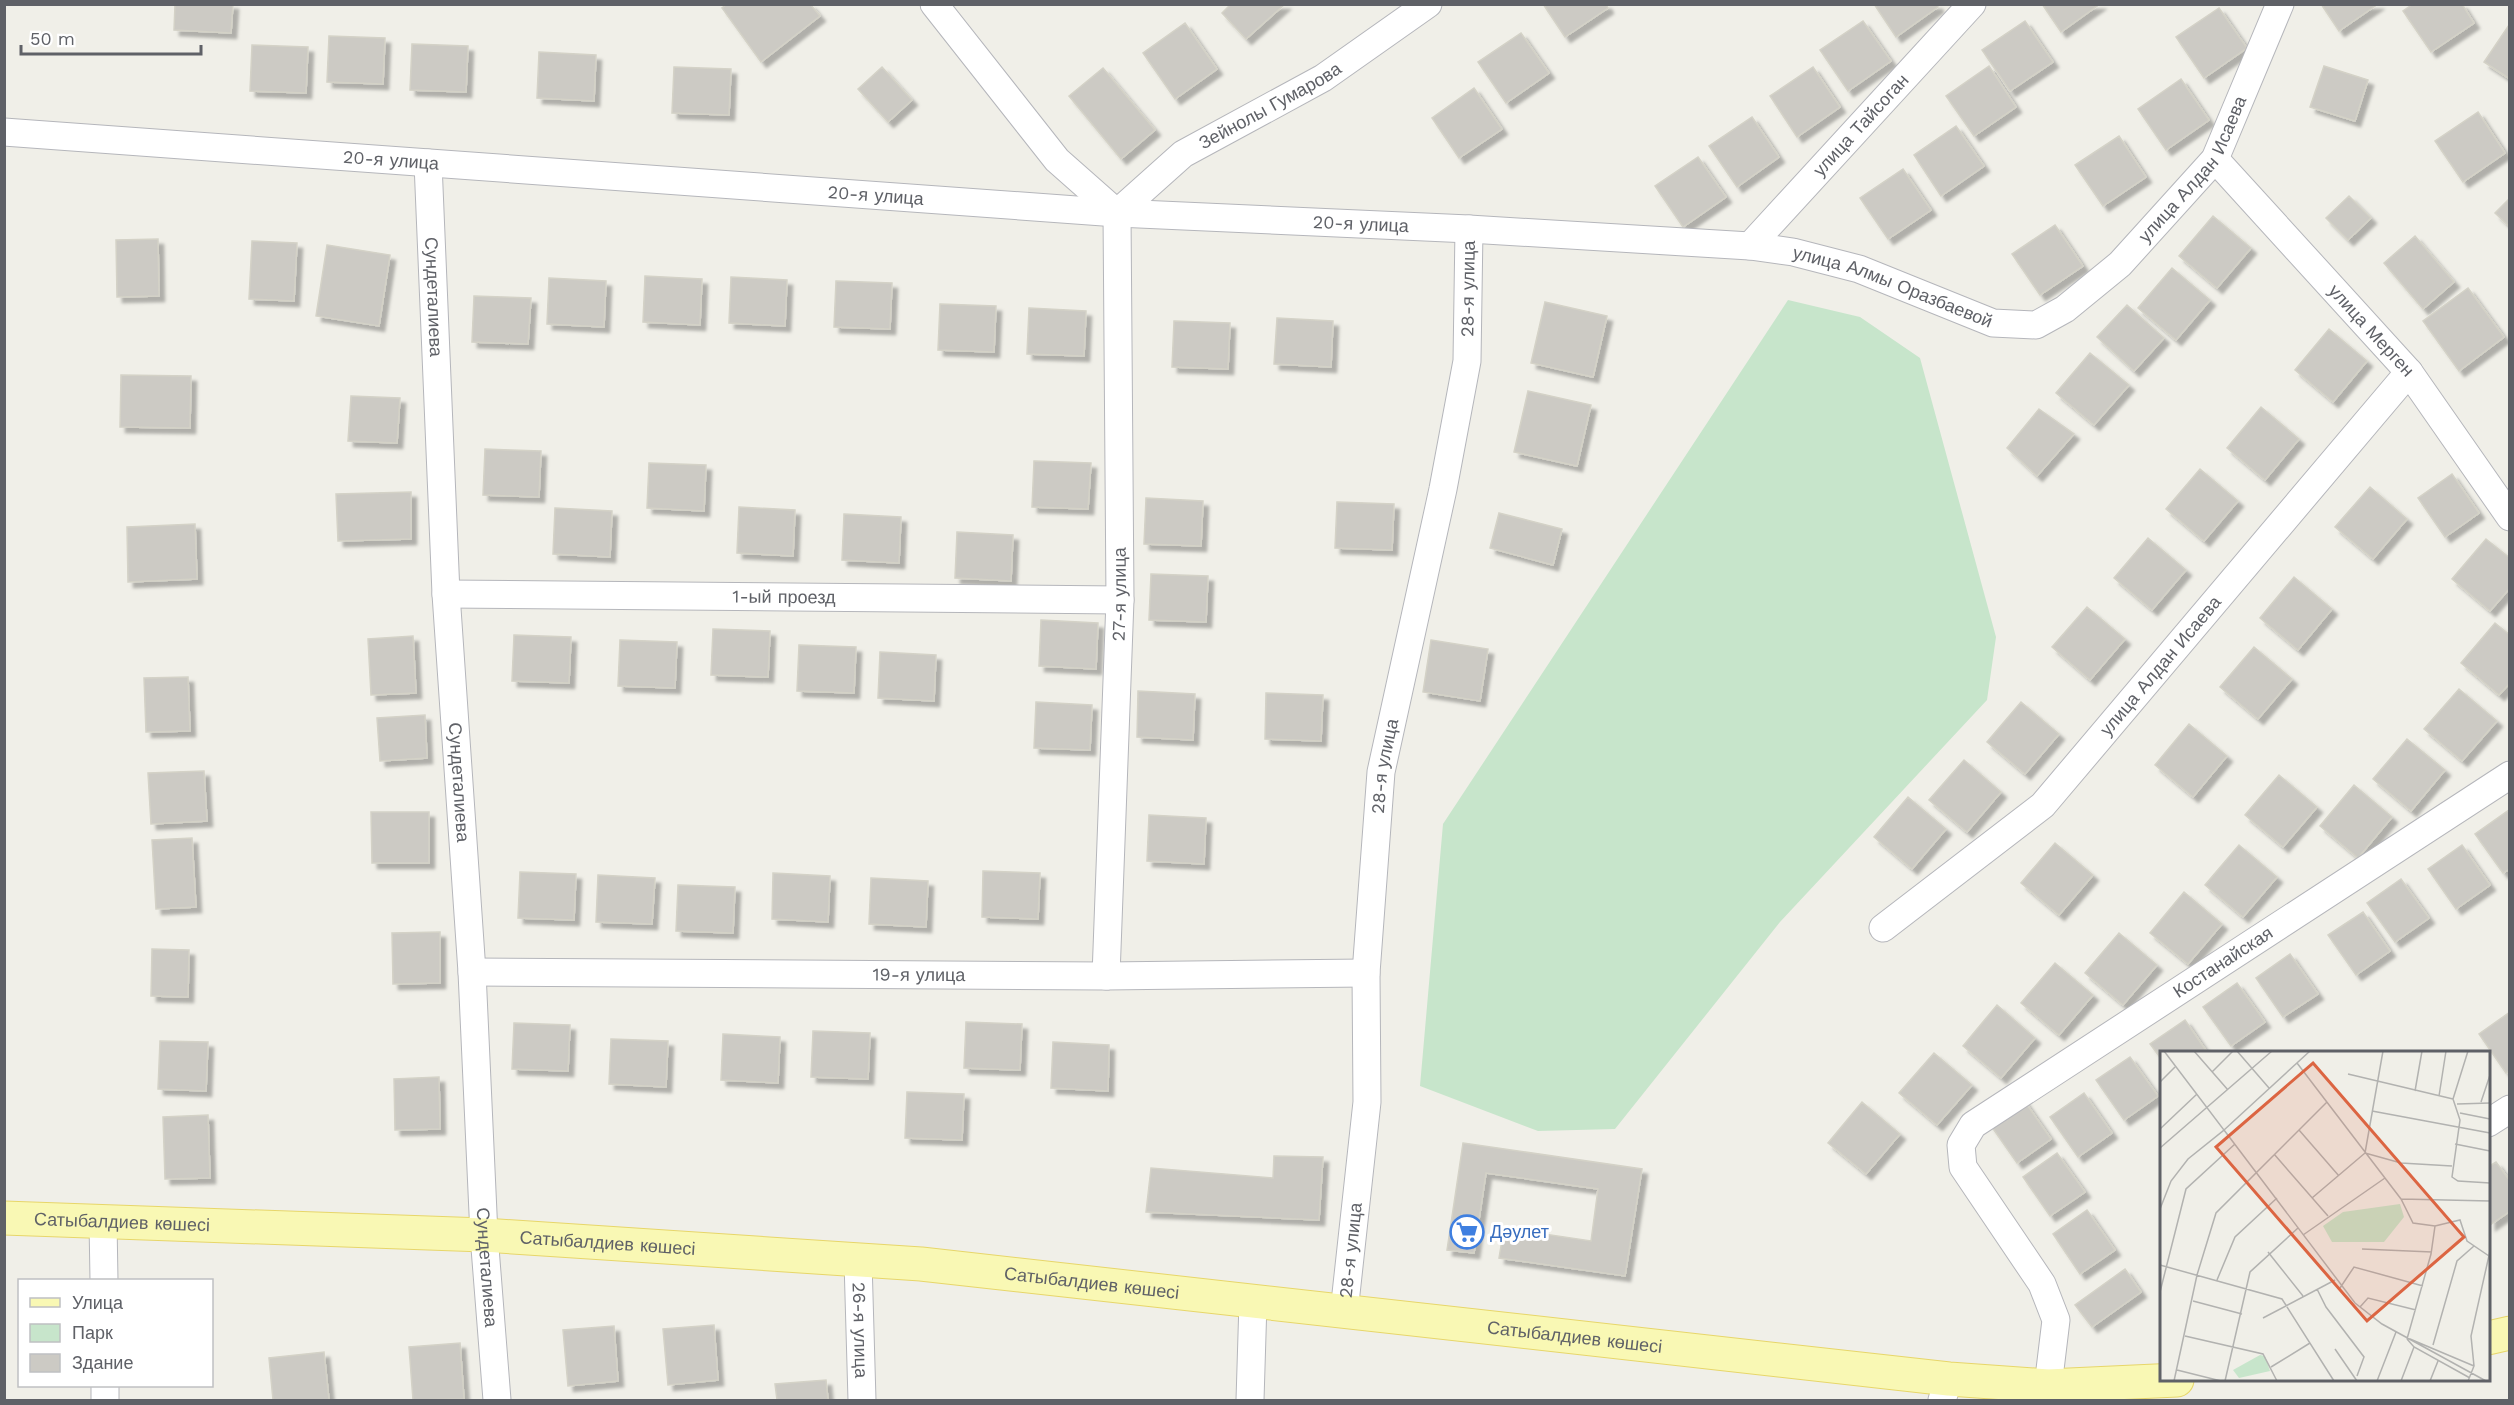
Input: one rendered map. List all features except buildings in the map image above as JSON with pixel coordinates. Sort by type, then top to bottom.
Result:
[{"type":"main road","name":"Сатыбалдиев көшесі","points":[[4,1218],[484,1234],[921,1264],[1344,1312],[1945,1390],[2160,1381]]},
{"type":"main road","points":[[2490,1338],[2510,1333]]},
{"type":"street","points":[[934,4],[1057,160],[1117,213]]},
{"type":"street","name":"Зейнолы Гумарова","points":[[1117,213],[1183,154],[1323,78],[1428,4]]},
{"type":"street","name":"улица Тайсоган","points":[[1750,246],[1972,4]]},
{"type":"street","name":"улица Алдан Исаева","points":[[2036,325],[2065,309],[2120,264],[2216,159],[2280,4]]},
{"type":"street","name":"20-я улица","points":[[4,132],[1117,213],[1469,229],[1750,246]]},
{"type":"street","name":"улица Мерген","points":[[2216,159],[2409,372],[2510,517]]},
{"type":"street","name":"Сундеталиева","points":[[428,163],[447,594],[472,972],[484,1234],[497,1401]]},
{"type":"street","name":"27-я улица","points":[[1106,976],[1120,600],[1117,213]]},
{"type":"street","name":"28-я улица","points":[[1344,1312],[1367,1102],[1366,973],[1382,772],[1443,489],[1467,361],[1469,229]]},
{"type":"street","name":"улица Алмы Оразбаевой","points":[[1750,246],[1793,252],[1859,268],[1993,323],[2036,325]]},
{"type":"street","name":"улица Алдан Исаева","points":[[1883,928],[2043,805],[2409,372]]},
{"type":"street","name":"1-ый проезд","points":[[447,594],[1120,600]]},
{"type":"street","name":"Костанайская","points":[[2048,1386],[2056,1320],[2042,1284],[1963,1167],[1961,1145],[1973,1125],[2510,775]]},
{"type":"street","name":"19-я улица","points":[[472,972],[1106,976],[1366,973]]},
{"type":"street","points":[[2490,1122],[2510,1109]]},
{"type":"street","points":[[104,1222],[104,1279]]},
{"type":"street","name":"26-я улица","points":[[858,1261],[862,1401]]},
{"type":"street","points":[[1250,1401],[1253,1302]]},
{"type":"green space","points":[[1788,300],[1860,317],[1920,358],[1996,637],[1987,700],[1780,922],[1615,1129],[1538,1131],[1420,1086],[1443,824]]},
{"type":"place","name":"Дәулет","points":[[1467,1232]]}]
